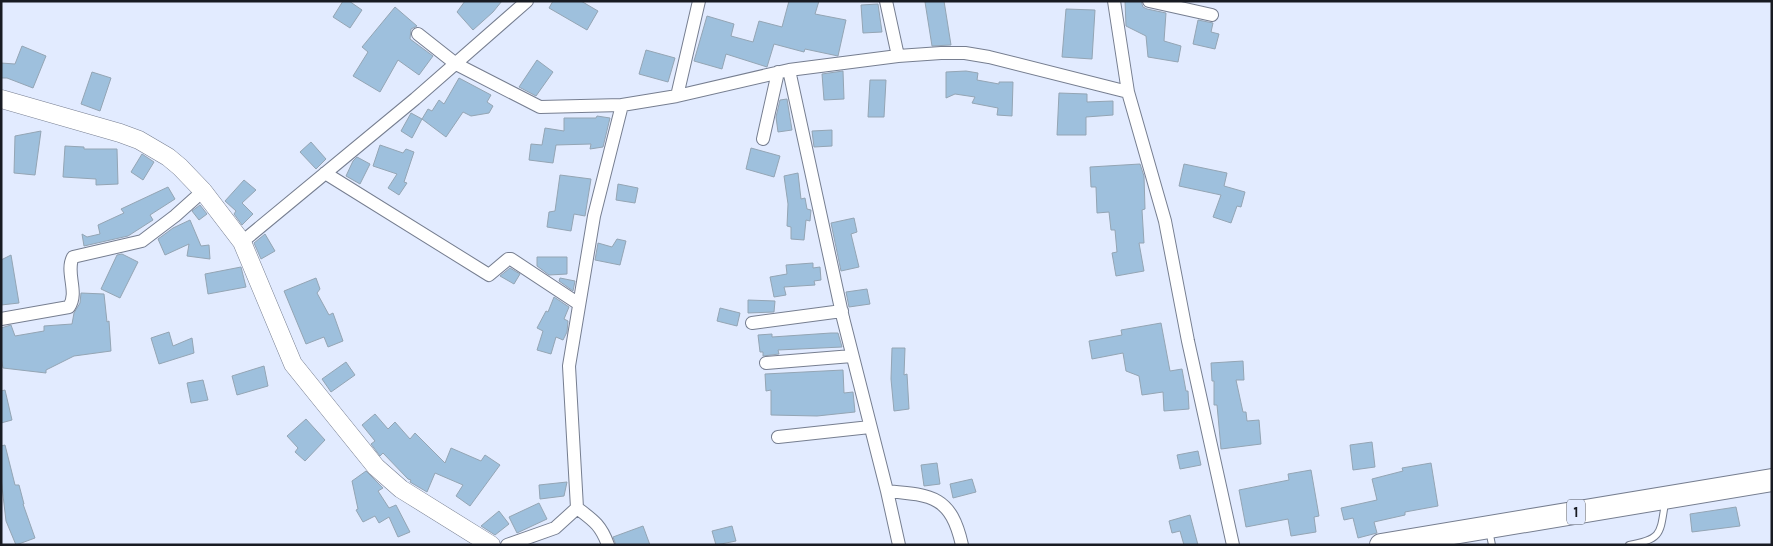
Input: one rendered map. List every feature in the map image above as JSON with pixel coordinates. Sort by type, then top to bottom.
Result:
[{"type":"highway","name":"1","points":[[1395,544],[1490,536],[1666,497],[1772,480]]},
{"type":"street","points":[[242,242],[456,64],[527,1]]},
{"type":"street","points":[[677,96],[699,1]]},
{"type":"street","points":[[886,1],[898,56]]},
{"type":"street","points":[[1114,1],[1115,18],[1128,92],[1165,221],[1188,341],[1233,545]]},
{"type":"street","points":[[1149,1],[1212,15]]},
{"type":"street","points":[[418,34],[456,64],[540,107],[622,105],[677,96],[784,71],[898,56],[941,53],[977,54],[1128,92]]},
{"type":"street","points":[[763,139],[784,71]]},
{"type":"street","points":[[784,71],[899,545]]},
{"type":"street","points":[[1,99],[120,133],[138,140],[168,157],[180,167],[203,191],[242,242],[292,364],[369,459],[392,483],[486,544]]},
{"type":"street","points":[[577,508],[573,411],[569,372],[594,216],[622,105]]},
{"type":"street","points":[[325,174],[489,275],[510,259],[579,304]]},
{"type":"street","points":[[1,319],[69,306],[73,298],[71,263],[73,257],[142,241],[168,222],[203,191]]},
{"type":"street","points":[[752,323],[842,311]]},
{"type":"street","points":[[766,363],[852,356]]},
{"type":"street","points":[[778,437],[870,427]]},
{"type":"street","points":[[887,491],[921,495],[943,503],[952,515],[962,545]]},
{"type":"street","points":[[507,545],[553,529],[577,508]]},
{"type":"street","points":[[577,508],[598,524],[608,545]]},
{"type":"lane","points":[[1629,545],[1647,542],[1655,538],[1661,525],[1666,497]]},
{"type":"building","points":[[343,1],[349,1],[362,10],[350,28],[333,17]]},
{"type":"building","points":[[465,1],[502,1],[473,30],[457,12]]},
{"type":"building","points":[[553,1],[581,1],[598,11],[587,30],[549,8]]},
{"type":"building","points":[[789,1],[819,1],[815,14],[846,20],[838,56],[805,49],[804,52],[774,44],[767,67],[726,54],[722,69],[694,61],[707,16],[734,24],[731,36],[753,42],[759,21],[782,27]]},
{"type":"building","points":[[944,1],[951,45],[932,46],[925,2]]},
{"type":"building","points":[[1125,1],[1141,1],[1143,7],[1147,9],[1166,13],[1164,41],[1181,46],[1178,62],[1148,57],[1146,36],[1126,26]]},
{"type":"building","points":[[878,4],[882,32],[863,33],[861,5]]},
{"type":"building","points":[[395,7],[417,26],[411,29],[410,39],[433,56],[419,75],[398,60],[380,92],[353,76],[368,52],[362,47]]},
{"type":"building","points":[[1066,9],[1095,10],[1092,59],[1062,57]]},
{"type":"building","points":[[1198,20],[1213,23],[1211,32],[1219,34],[1215,49],[1193,44]]},
{"type":"building","points":[[22,46],[46,56],[33,88],[7,78],[1,78],[1,63],[15,64]]},
{"type":"building","points":[[646,50],[675,58],[668,82],[639,74]]},
{"type":"building","points":[[537,60],[553,72],[536,96],[519,87]]},
{"type":"building","points":[[843,71],[844,99],[824,100],[822,74]]},
{"type":"building","points":[[966,71],[978,73],[977,80],[999,84],[999,82],[1013,82],[1012,116],[997,115],[998,108],[972,103],[975,97],[955,94],[946,98],[946,72]]},
{"type":"building","points":[[92,72],[111,78],[100,111],[81,104]]},
{"type":"building","points":[[459,78],[491,95],[487,102],[493,106],[489,113],[471,116],[463,112],[446,137],[422,119],[428,109],[432,111],[439,100],[444,104]]},
{"type":"building","points":[[870,80],[886,80],[884,117],[868,117]]},
{"type":"building","points":[[1059,93],[1087,94],[1087,102],[1113,101],[1113,115],[1086,117],[1086,135],[1057,135]]},
{"type":"building","points":[[787,99],[792,130],[778,132],[776,117],[780,100]]},
{"type":"building","points":[[411,113],[422,119],[412,138],[401,131]]},
{"type":"building","points":[[597,116],[610,118],[603,147],[590,149],[591,144],[556,145],[553,163],[529,160],[531,144],[542,145],[545,128],[564,131],[564,118],[596,118]]},
{"type":"building","points":[[832,130],[832,146],[814,147],[812,131]]},
{"type":"building","points":[[41,131],[35,175],[14,173],[15,136]]},
{"type":"building","points":[[311,142],[326,159],[316,169],[300,152]]},
{"type":"building","points":[[380,145],[403,153],[406,149],[414,152],[404,182],[407,183],[399,195],[388,188],[397,174],[373,166]]},
{"type":"building","points":[[65,146],[84,147],[84,149],[117,149],[118,184],[96,185],[96,179],[63,177]]},
{"type":"building","points":[[751,148],[780,156],[774,177],[746,169]]},
{"type":"building","points":[[142,154],[154,162],[143,180],[131,172]]},
{"type":"building","points":[[357,157],[370,164],[360,184],[346,176]]},
{"type":"building","points":[[1140,164],[1144,176],[1145,209],[1142,210],[1144,243],[1139,243],[1144,271],[1116,276],[1112,253],[1117,252],[1115,230],[1111,230],[1109,212],[1097,213],[1096,187],[1091,187],[1090,167]]},
{"type":"building","points":[[1184,164],[1227,173],[1224,186],[1245,192],[1241,207],[1237,206],[1231,223],[1213,217],[1221,195],[1179,186]]},
{"type":"building","points":[[798,173],[801,199],[805,198],[807,209],[811,210],[810,221],[806,220],[804,240],[791,239],[791,227],[787,226],[788,204],[784,176]]},
{"type":"building","points":[[560,175],[591,179],[585,216],[574,214],[571,231],[547,227],[549,212],[555,211]]},
{"type":"building","points":[[244,180],[256,190],[242,203],[253,214],[242,225],[234,214],[236,211],[225,201]]},
{"type":"building","points":[[618,184],[638,188],[635,203],[616,200]]},
{"type":"building","points":[[168,187],[175,199],[150,215],[153,220],[128,236],[84,246],[82,234],[87,237],[100,234],[98,225],[124,213],[121,209]]},
{"type":"building","points":[[200,205],[207,214],[199,220],[192,211]]},
{"type":"building","points":[[854,218],[857,232],[851,234],[859,267],[841,271],[831,223]]},
{"type":"building","points":[[190,220],[201,246],[209,245],[210,259],[187,256],[189,244],[165,255],[158,239],[173,228]]},
{"type":"building","points":[[265,234],[275,251],[261,259],[254,243]]},
{"type":"building","points":[[617,239],[626,241],[620,265],[595,260],[598,243],[612,247]]},
{"type":"building","points":[[122,254],[138,262],[120,298],[101,289],[117,255]]},
{"type":"building","points":[[11,255],[19,303],[1,305],[1,260]]},
{"type":"building","points":[[537,257],[567,257],[567,274],[549,275],[537,266]]},
{"type":"building","points":[[813,263],[813,268],[820,267],[821,280],[814,281],[815,285],[784,287],[786,295],[774,297],[770,277],[787,274],[786,265]]},
{"type":"building","points":[[241,267],[246,287],[208,294],[205,274]]},
{"type":"building","points":[[510,268],[520,274],[514,284],[500,276]]},
{"type":"building","points":[[316,278],[320,289],[317,293],[329,315],[333,313],[343,341],[328,347],[324,337],[306,344],[284,291]]},
{"type":"building","points":[[560,278],[575,281],[573,291],[559,281]]},
{"type":"building","points":[[867,289],[870,304],[849,307],[846,292]]},
{"type":"building","points":[[81,293],[104,294],[107,322],[109,321],[111,351],[74,356],[46,370],[46,373],[3,368],[1,328],[11,325],[15,336],[44,331],[44,326],[72,324],[74,313],[80,303]]},
{"type":"building","points":[[554,297],[569,307],[564,319],[568,321],[567,332],[563,340],[556,337],[551,354],[537,350],[543,331],[537,328],[546,311],[548,312]]},
{"type":"building","points":[[748,300],[775,301],[774,312],[748,313]]},
{"type":"building","points":[[720,308],[740,313],[737,326],[717,321]]},
{"type":"building","points":[[1161,323],[1170,371],[1182,369],[1186,391],[1188,391],[1189,409],[1164,411],[1163,392],[1142,395],[1139,376],[1126,371],[1123,353],[1092,359],[1089,341],[1122,335],[1121,330]]},
{"type":"building","points":[[169,332],[173,346],[192,338],[194,353],[159,364],[151,338]]},
{"type":"building","points":[[838,333],[842,347],[778,350],[779,354],[763,356],[763,352],[760,352],[758,335],[772,334],[772,337]]},
{"type":"building","points":[[892,348],[905,348],[904,375],[907,374],[909,409],[894,411],[891,379]]},
{"type":"building","points":[[1243,361],[1244,380],[1236,380],[1243,412],[1246,412],[1247,421],[1259,420],[1261,444],[1221,449],[1217,405],[1214,405],[1214,381],[1212,381],[1211,363]]},
{"type":"building","points":[[346,362],[355,375],[331,392],[322,379]]},
{"type":"building","points":[[264,366],[268,386],[237,395],[232,376]]},
{"type":"building","points":[[843,370],[844,393],[853,392],[855,412],[817,416],[771,415],[771,390],[766,391],[765,374]]},
{"type":"building","points":[[203,380],[208,400],[191,403],[187,383]]},
{"type":"building","points":[[5,390],[12,420],[1,423],[1,391]]},
{"type":"building","points":[[375,414],[388,429],[395,422],[410,439],[415,433],[445,463],[451,448],[481,461],[485,455],[500,465],[470,506],[456,496],[463,485],[435,473],[427,492],[410,482],[411,480],[383,453],[380,456],[371,444],[375,441],[362,425]]},
{"type":"building","points":[[306,419],[325,440],[305,461],[295,452],[298,448],[287,436]]},
{"type":"building","points":[[1372,442],[1375,467],[1353,470],[1350,445]]},
{"type":"building","points":[[5,445],[15,485],[19,485],[23,504],[35,538],[16,545],[6,521],[1,478],[1,446]]},
{"type":"building","points":[[1198,451],[1201,465],[1180,469],[1177,455]]},
{"type":"building","points":[[937,463],[940,484],[924,486],[921,465]]},
{"type":"building","points":[[1431,463],[1438,506],[1405,512],[1405,515],[1374,522],[1377,533],[1358,538],[1353,518],[1344,520],[1341,508],[1377,500],[1372,479],[1403,471],[1402,468]]},
{"type":"building","points":[[1311,470],[1319,516],[1314,517],[1316,532],[1291,536],[1288,519],[1246,527],[1239,490],[1289,480],[1288,474]]},
{"type":"building","points":[[366,471],[383,488],[378,491],[389,508],[396,505],[410,532],[398,537],[389,517],[379,523],[375,516],[363,522],[356,510],[358,509],[352,481]]},
{"type":"building","points":[[972,479],[976,492],[953,498],[950,484]]},
{"type":"building","points":[[567,482],[564,496],[540,499],[539,485]]},
{"type":"building","points":[[539,503],[547,519],[517,533],[509,517]]},
{"type":"building","points":[[1736,507],[1740,526],[1692,532],[1690,514]]},
{"type":"building","points":[[499,511],[509,524],[495,535],[481,526]]},
{"type":"building","points":[[1190,515],[1198,545],[1184,545],[1180,531],[1172,533],[1169,521]]},
{"type":"building","points":[[643,526],[650,545],[616,545],[613,537]]},
{"type":"building","points":[[732,526],[736,541],[716,545],[712,531]]}]
